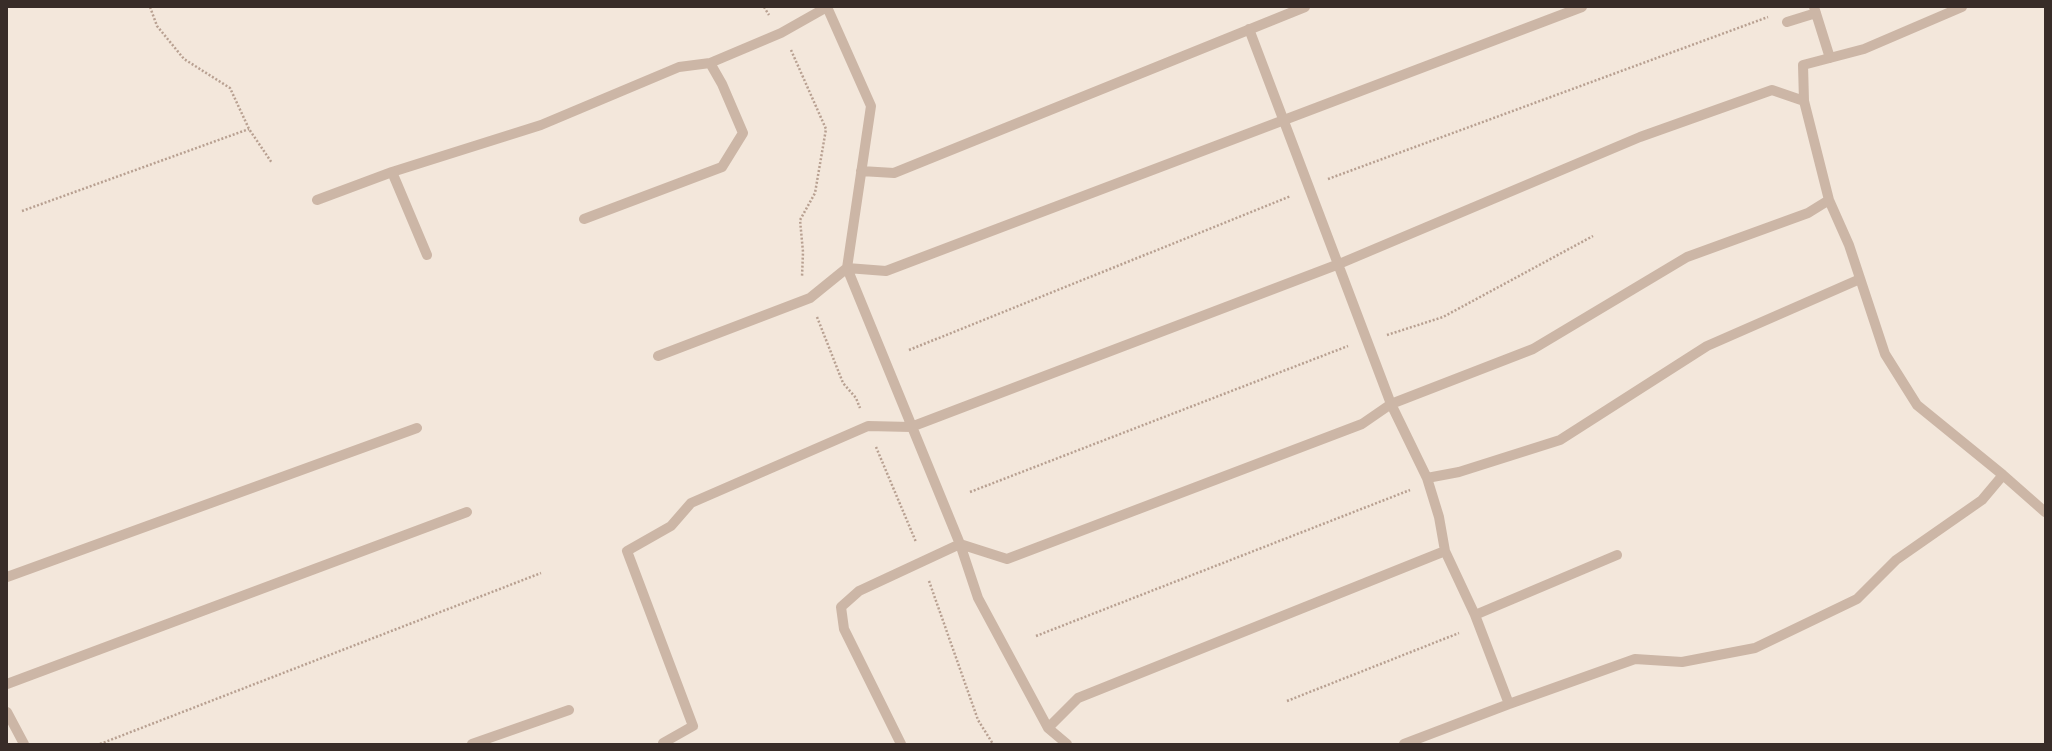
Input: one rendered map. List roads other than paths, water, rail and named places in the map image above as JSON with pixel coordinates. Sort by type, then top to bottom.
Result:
[{"type":"street","points":[[317,200],[392,172],[541,125],[679,67],[710,63],[781,33],[827,7],[871,106],[847,268],[960,544],[978,598],[1048,728],[1067,744]]},
{"type":"street","points":[[861,171],[894,174],[1305,7]]},
{"type":"street","points":[[658,356],[810,298],[847,268],[886,271],[1582,7]]},
{"type":"street","points":[[1962,7],[1864,49],[1803,65],[1804,101],[1829,200],[1849,245],[1885,354],[1917,405],[2003,475],[2045,512]]},
{"type":"street","points":[[1787,22],[1815,10],[1830,58]]},
{"type":"street","points":[[1249,30],[1391,404],[1427,478],[1438,517],[1445,551],[1475,615],[1509,704]]},
{"type":"street","points":[[584,219],[722,167],[743,133],[722,84],[710,63]]},
{"type":"street","points":[[663,743],[693,726],[626,551],[671,526],[691,503],[868,426],[911,427],[1339,264],[1640,137],[1772,90],[1804,101]]},
{"type":"street","points":[[392,172],[427,255]]},
{"type":"street","points":[[901,744],[844,629],[841,607],[859,591],[960,544],[1008,559],[1362,424],[1391,404],[1533,349],[1687,257],[1808,213],[1829,200]]},
{"type":"street","points":[[1427,478],[1459,472],[1560,440],[1707,346],[1860,279]]},
{"type":"street","points":[[7,577],[417,428]]},
{"type":"street","points":[[1404,744],[1509,704],[1635,659],[1682,662],[1755,648],[1857,599],[1896,560],[1982,500],[2003,475]]},
{"type":"street","points":[[7,684],[467,512]]},
{"type":"street","points":[[1048,728],[1078,698],[1445,551]]},
{"type":"street","points":[[1475,615],[1617,555]]},
{"type":"street","points":[[472,744],[569,710]]},
{"type":"street","points":[[7,712],[24,744]]}]
